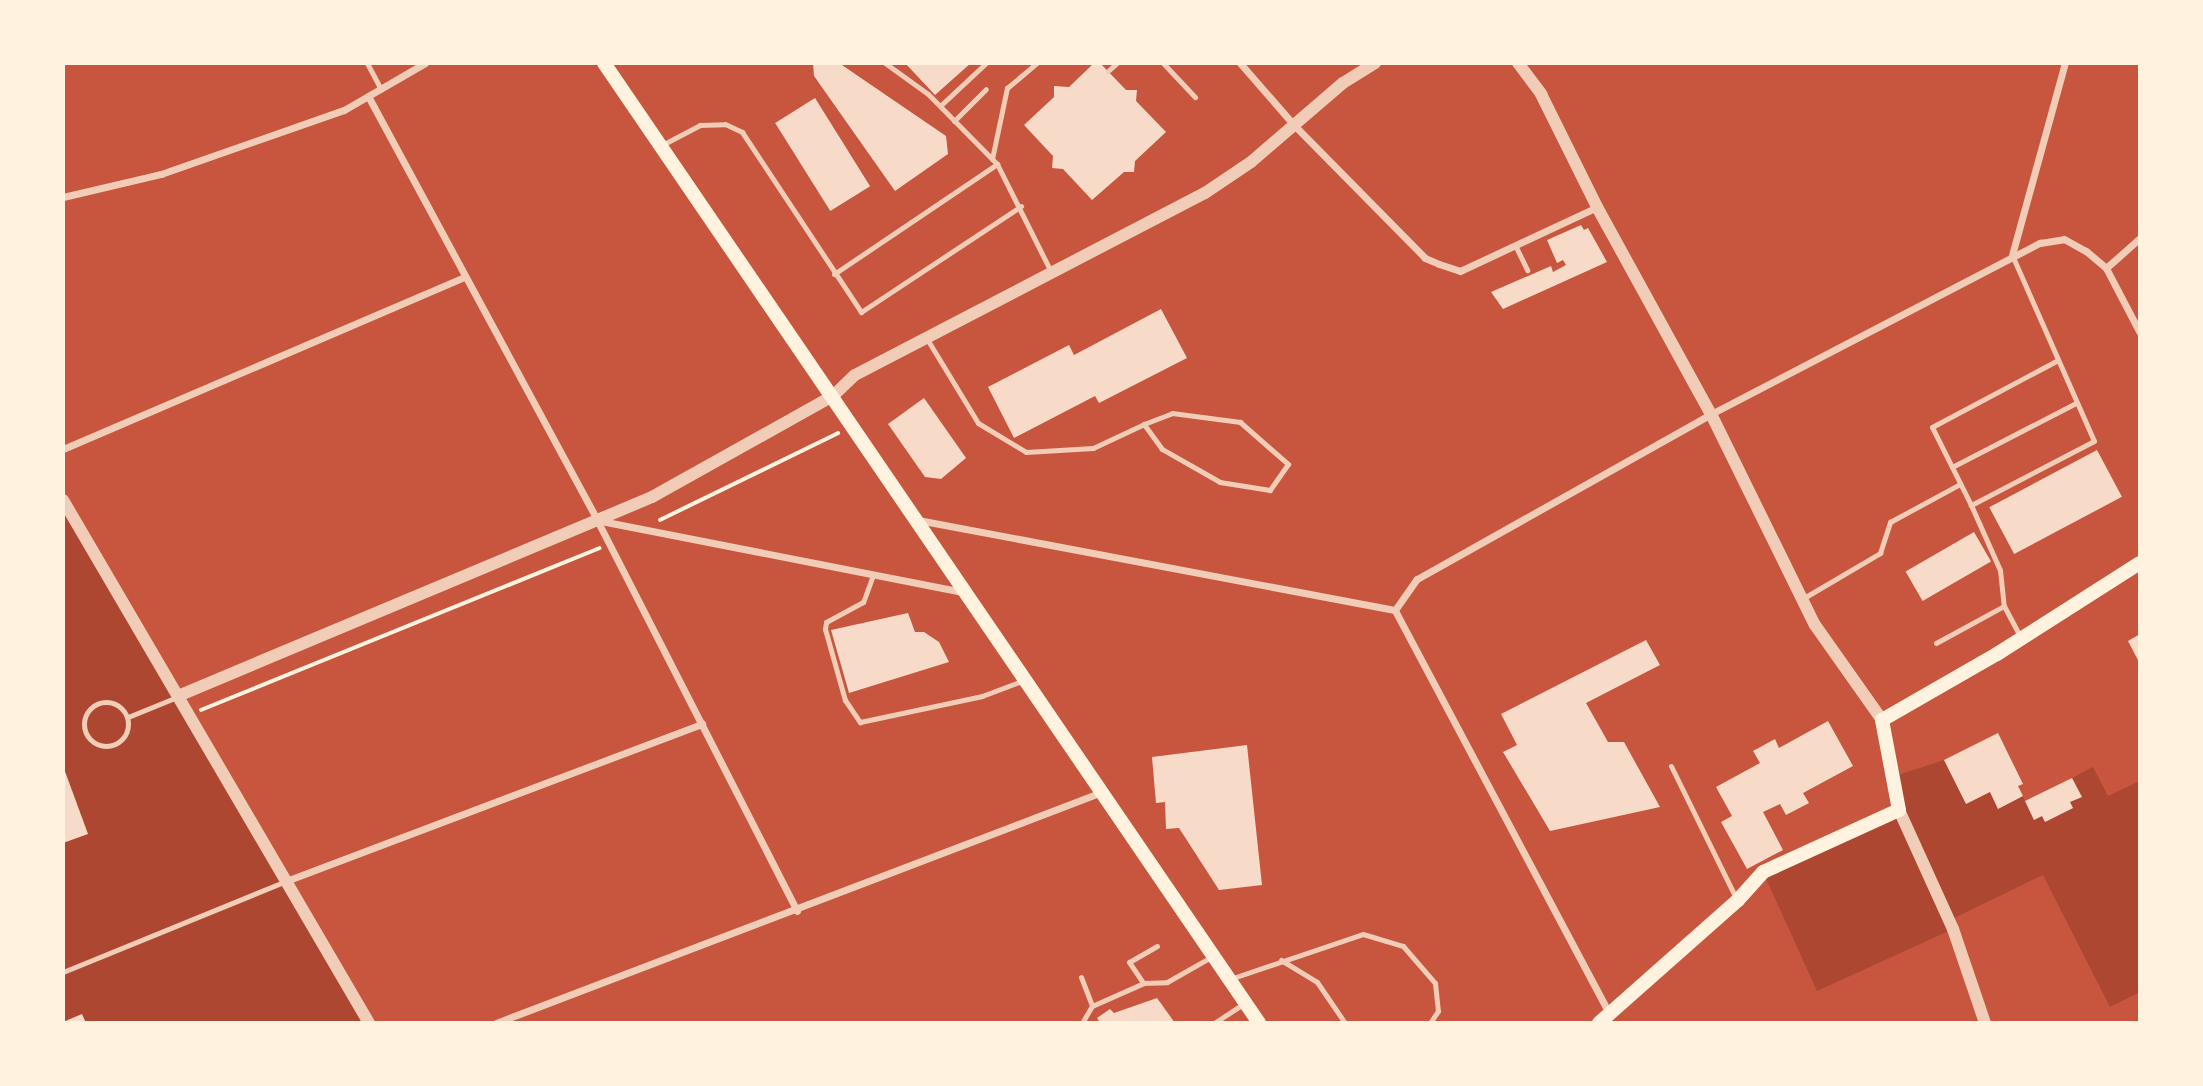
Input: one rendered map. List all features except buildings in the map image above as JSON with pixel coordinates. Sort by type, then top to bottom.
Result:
[{"type":"main road","points":[[604,63],[1259,1023]]},
{"type":"main road","points":[[1604,1018],[1738,901],[1763,872],[1899,810],[1882,720],[2021,639],[2140,563]]},
{"type":"street","points":[[63,197],[161,174],[344,110],[425,63]]},
{"type":"street","points":[[1240,63],[1293,124],[1425,258],[1460,271],[1597,207]]},
{"type":"street","points":[[178,696],[652,497],[833,396],[855,375],[1205,194],[1251,162],[1293,124],[1375,63]]},
{"type":"street","points":[[1518,63],[1541,94],[1597,207],[1710,414],[1815,625],[1882,720]]},
{"type":"street","points":[[2012,255],[2065,63]]},
{"type":"street","points":[[368,96],[610,544],[797,911]]},
{"type":"street","points":[[2106,268],[2140,238]]},
{"type":"street","points":[[1395,610],[1417,579],[1710,414],[2012,255],[2064,239],[2087,251],[2106,268],[2140,334]]},
{"type":"street","points":[[63,449],[465,277]]},
{"type":"street","points":[[63,500],[369,1023]]},
{"type":"street","points":[[597,520],[967,593]]},
{"type":"street","points":[[917,520],[1395,610]]},
{"type":"street","points":[[1395,610],[1604,1018]]},
{"type":"street","points":[[286,881],[702,724]]},
{"type":"street","points":[[496,1023],[797,911],[1102,792]]},
{"type":"street","points":[[1899,810],[1953,929],[1985,1023]]},
{"type":"lane","points":[[367,63],[381,89]]},
{"type":"lane","points":[[885,63],[940,106],[997,164],[1021,206],[1051,272]]},
{"type":"lane","points":[[940,106],[986,63]]},
{"type":"lane","points":[[992,159],[1007,88],[1037,63]]},
{"type":"lane","points":[[1108,71],[1117,63]]},
{"type":"lane","points":[[1163,63],[1195,97]]},
{"type":"lane","points":[[954,121],[986,89]]},
{"type":"lane","points":[[661,146],[700,125],[725,124],[742,132],[861,312],[1021,206]]},
{"type":"lane","points":[[834,274],[997,164]]},
{"type":"lane","points":[[1515,245],[1527,270]]},
{"type":"lane","points":[[1971,505],[2094,441],[2056,361],[2012,255]]},
{"type":"lane","points":[[926,338],[978,423],[1026,452],[1093,448],[1144,424],[1172,413],[1240,422],[1288,464],[1270,490],[1220,482],[1161,449],[1144,424]]},
{"type":"lane","points":[[2021,639],[2004,606],[2000,570],[1932,427],[2056,361]]},
{"type":"lane","points":[[1952,467],[2076,403]]},
{"type":"lane","points":[[1802,599],[1880,552],[1890,522],[1961,484]]},
{"type":"lane","points":[[873,575],[863,602],[826,622],[825,629],[845,700],[860,722],[982,696],[1025,679]]},
{"type":"lane","points":[[1936,643],[2004,606]]},
{"type":"lane","points":[[128,717],[178,696]]},
{"type":"lane","points":[[96,704],[120,706],[128,717],[126,736],[116,745],[103,747],[91,740],[84,730],[84,717],[96,704]]},
{"type":"lane","points":[[1671,766],[1738,901]]},
{"type":"lane","points":[[63,972],[286,881]]},
{"type":"lane","points":[[1230,979],[1363,934],[1403,946],[1435,984],[1438,1011],[1430,1023]]},
{"type":"lane","points":[[1144,983],[1129,962],[1157,946]]},
{"type":"lane","points":[[1082,1023],[1092,1006],[1144,983],[1167,982],[1213,956]]},
{"type":"lane","points":[[1281,960],[1317,982],[1345,1023]]},
{"type":"lane","points":[[1081,977],[1092,1006]]},
{"type":"lane","points":[[1214,1023],[1245,1003]]},
{"type":"path","points":[[641,528],[853,426]]},
{"type":"path","points":[[189,715],[610,544]]},
{"type":"shaded area","points":[[63,500],[369,1023],[63,1023]]},
{"type":"shaded area","points":[[1944,760],[1966,803],[1990,792],[1998,809],[2023,796],[2034,820],[2042,816],[2045,822],[2073,808],[2070,802],[2081,796],[2072,778],[2093,767],[2108,796],[2140,781],[2140,992],[2110,1007],[2043,875],[1950,920],[1953,929],[1817,991],[1763,872],[1899,810],[1895,776]]}]
